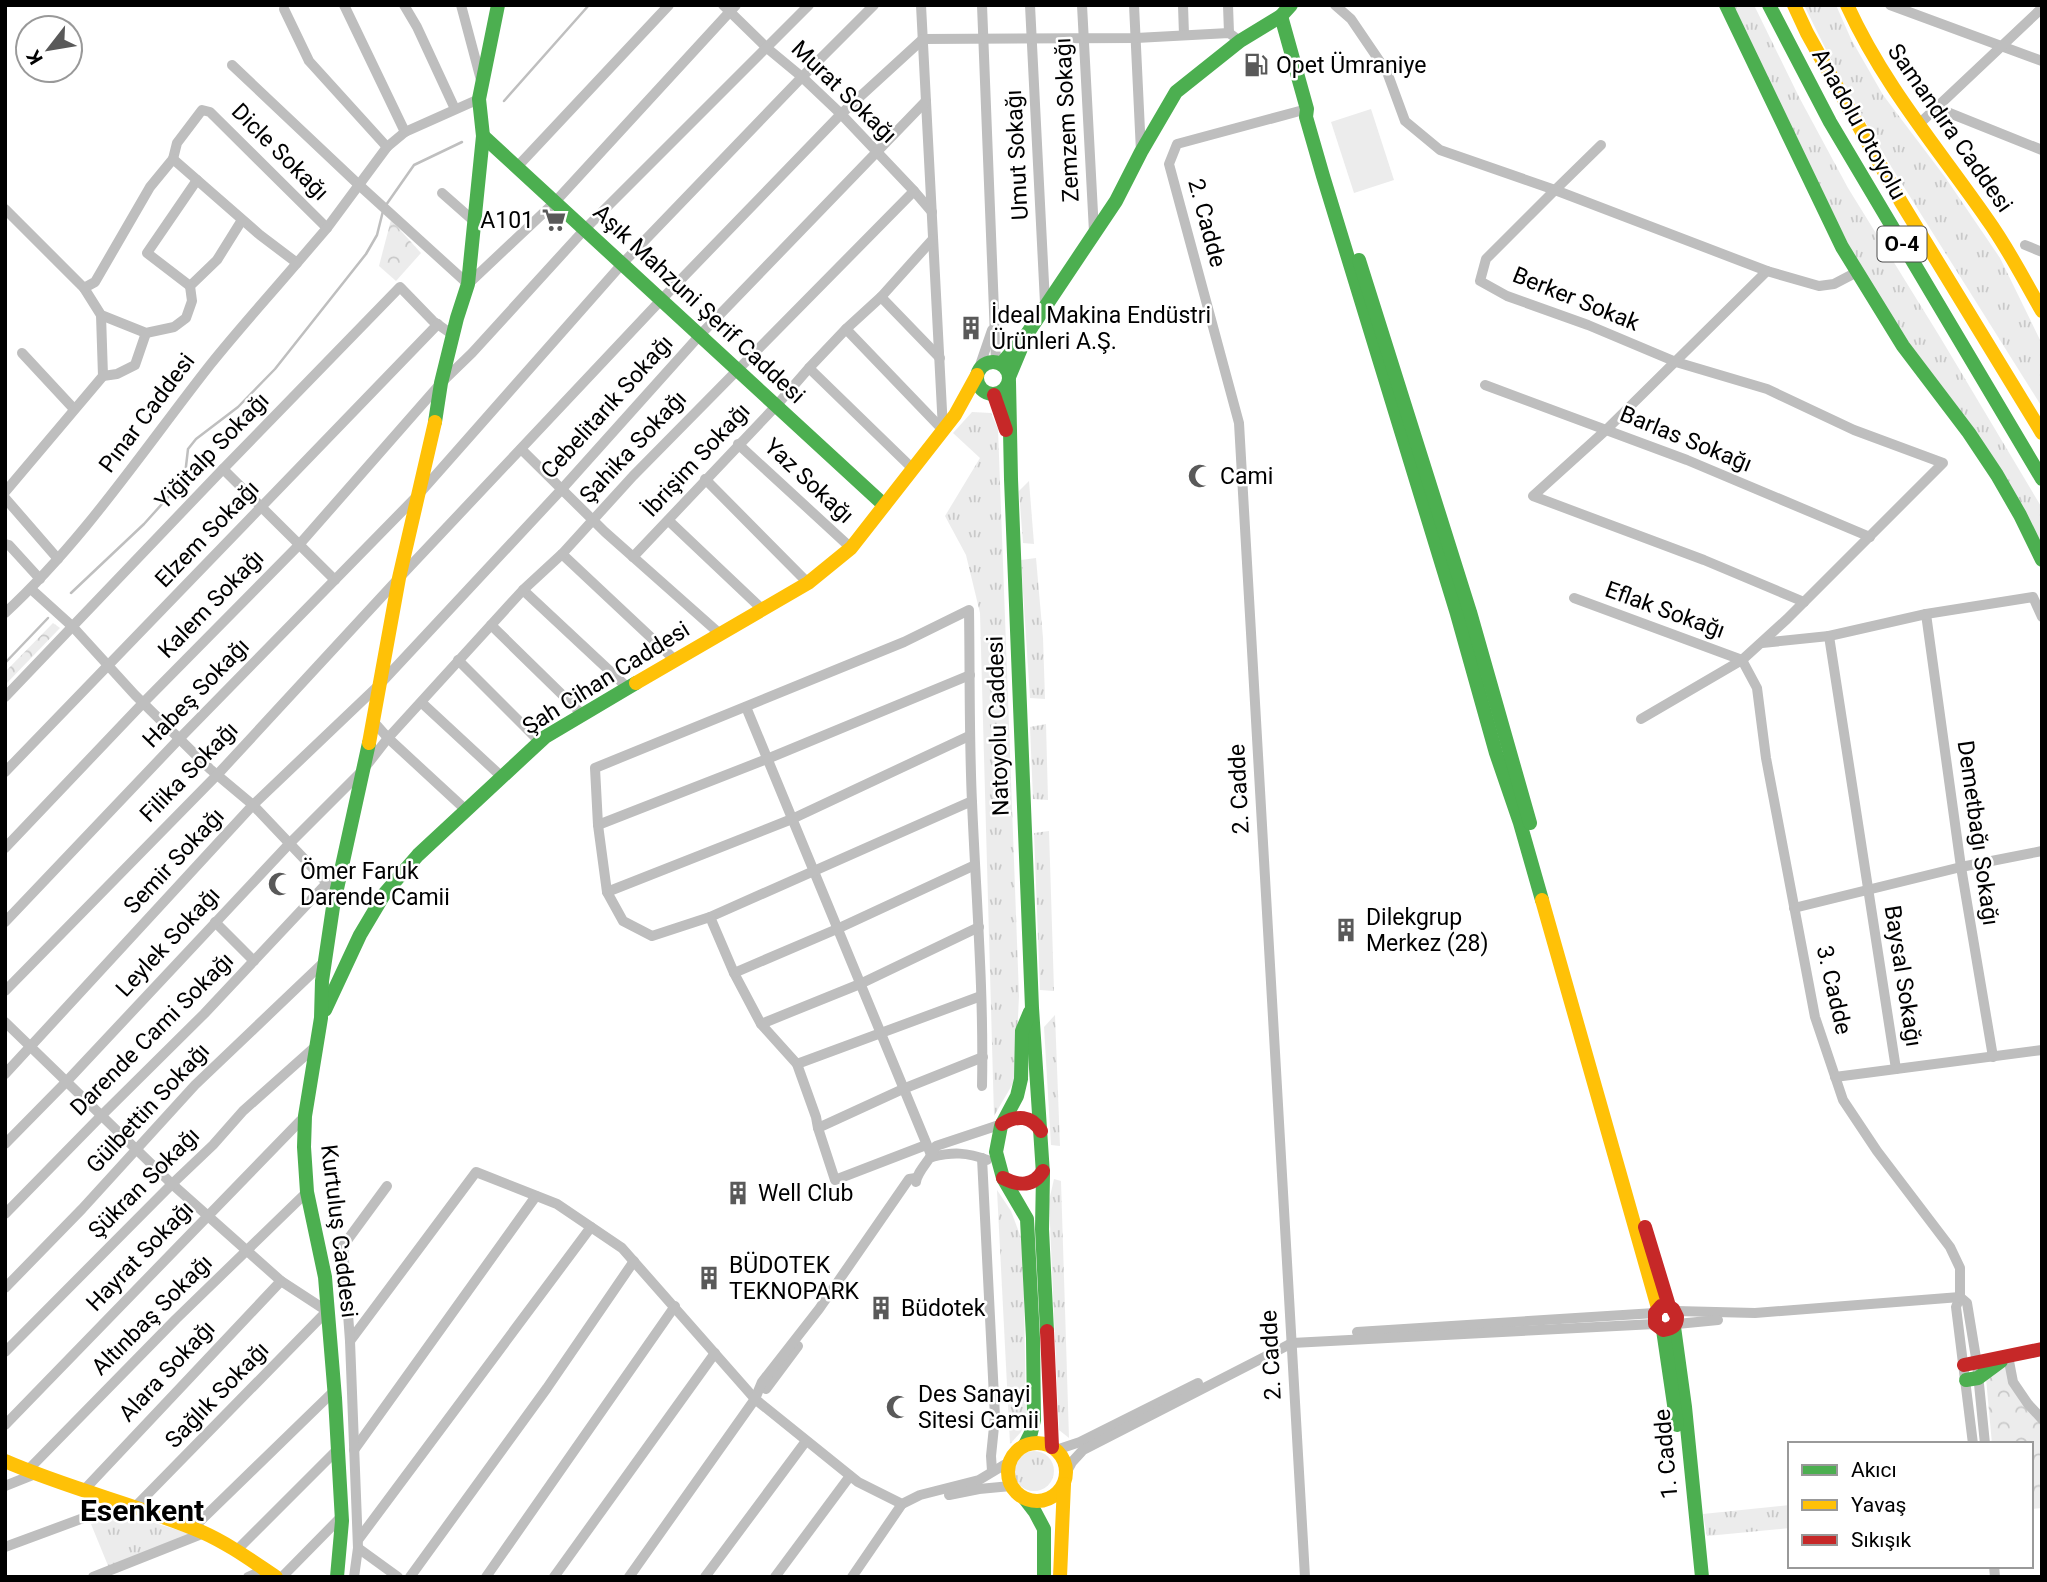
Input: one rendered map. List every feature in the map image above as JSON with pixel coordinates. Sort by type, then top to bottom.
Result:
[{"type":"main road","name":"Kurtuluş Caddesi","points":[[337,1577],[342,1516],[334,1391],[325,1276],[307,1192],[305,1116],[321,1018],[332,886],[363,770],[399,578],[432,437],[441,383],[468,284],[483,136],[479,99],[498,5]]},
{"type":"main road","points":[[1726,5],[1842,247],[1903,346],[1969,433],[1997,475],[2042,560]]},
{"type":"main road","name":"Anadolu Otoyolu","points":[[1769,5],[1830,122],[2042,479]]},
{"type":"main road","name":"Anadolu Otoyolu","points":[[1794,5],[1901,202],[2042,433]]},
{"type":"main road","name":"Samandıra Caddesi","points":[[1847,5],[1870,53],[1988,222],[2042,311]]},
{"type":"main road","points":[[955,415],[975,400],[1004,391],[1004,371],[1045,303],[1116,201],[1141,152],[1177,92],[1234,37],[1284,9]]},
{"type":"main road","name":"1. Cadde","points":[[1284,9],[1307,109],[1315,116],[1470,612],[1666,1318],[1681,1413],[1693,1577]]},
{"type":"main road","name":"Aşık Mahzuni Şerif Caddesi","points":[[483,136],[884,505]]},
{"type":"main road","points":[[955,415],[986,363],[1004,371]]},
{"type":"main road","name":"Natoyolu Caddesi","points":[[1004,371],[1011,443],[1032,1008],[1041,1131],[1042,1229],[1054,1448]]},
{"type":"main road","points":[[978,373],[978,385],[984,392],[991,394]]},
{"type":"main road","points":[[991,394],[1011,443]]},
{"type":"main road","name":"Şah Cihan Caddesi","points":[[321,1018],[353,950],[385,893],[418,855],[540,742],[808,583],[851,548],[955,415]]},
{"type":"main road","points":[[329,937],[331,950],[338,955],[353,950]]},
{"type":"main road","name":"Natoyolu Caddesi","points":[[1025,1445],[1034,1420],[1027,1219],[1001,1173],[996,1152],[1002,1124],[1017,1096],[1023,1060],[1022,1031],[1032,1008]]},
{"type":"main road","points":[[1002,1124],[1012,1118],[1026,1117],[1037,1123],[1041,1131]]},
{"type":"main road","points":[[1001,1173],[1016,1185],[1025,1185],[1040,1178],[1043,1171]]},
{"type":"main road","points":[[1971,1372],[2008,1356],[2042,1349]]},
{"type":"main road","points":[[1060,1577],[1060,1548],[1065,1478],[1065,1463],[1054,1448],[1034,1443],[1017,1450],[1009,1462],[1008,1477],[1011,1486],[1017,1494],[1034,1502],[1053,1497],[1060,1491],[1065,1478]]},
{"type":"main road","points":[[5,1461],[198,1531],[237,1550],[271,1573]]},
{"type":"main road","name":"1. Cadde","points":[[1689,1498],[1702,1577]]},
{"type":"main road","points":[[1025,1499],[1044,1529],[1044,1577]]},
{"type":"street","points":[[344,5],[405,132]]},
{"type":"street","points":[[404,5],[455,109]]},
{"type":"street","points":[[461,5],[482,80]]},
{"type":"street","points":[[517,167],[669,5]]},
{"type":"street","name":"Kalem Sokağı","points":[[5,848],[298,545],[441,383],[584,229],[809,5]]},
{"type":"street","name":"Habeş Sokağı","points":[[5,922],[179,739],[419,494],[622,264],[874,5]]},
{"type":"street","points":[[921,5],[943,430]]},
{"type":"street","points":[[982,5],[995,320],[1004,371]]},
{"type":"street","name":"Umut Sokağı","points":[[1030,5],[1045,303]]},
{"type":"street","name":"Zemzem Sokağı","points":[[1082,5],[1094,232]]},
{"type":"street","points":[[1134,5],[1141,152]]},
{"type":"street","points":[[1183,5],[1184,35]]},
{"type":"street","points":[[923,39],[1083,39],[1184,35],[1234,37],[1228,5]]},
{"type":"street","points":[[1335,5],[1351,19],[1387,72],[1405,121],[1440,149],[1767,271],[1819,286],[1834,284],[1857,272]]},
{"type":"street","points":[[1891,5],[2042,61]]},
{"type":"street","points":[[232,65],[468,284],[555,202],[729,7]]},
{"type":"street","name":"Murat Sokağı","points":[[729,7],[767,48],[841,114],[932,212]]},
{"type":"street","points":[[1918,125],[2042,8]]},
{"type":"street","points":[[284,9],[309,61],[387,147]]},
{"type":"street","name":"Filika Sokağı","points":[[5,991],[217,775],[661,300],[841,114],[923,39]]},
{"type":"street","name":"Pınar Caddesi","points":[[5,613],[31,589],[105,503],[212,364],[327,228],[387,147],[405,132],[479,99]]},
{"type":"street","name":"Cebelitarık Sokağı","points":[[381,682],[561,490],[700,335],[926,101]]},
{"type":"street","points":[[1937,108],[2042,150]]},
{"type":"street","name":"2. Cadde","points":[[1305,1577],[1298,1339],[1239,423],[1169,164],[1177,144],[1307,109]]},
{"type":"street","name":"Dicle Sokağı","points":[[173,159],[177,143],[202,110],[210,112],[327,228]]},
{"type":"street","points":[[1555,190],[1601,145]]},
{"type":"street","points":[[84,288],[95,282],[150,187],[173,159],[297,263]]},
{"type":"street","points":[[102,315],[146,333],[174,327],[186,318],[192,301],[190,286],[147,253],[197,180]]},
{"type":"street","name":"Berker Sokak","points":[[1555,190],[1486,260],[1480,281],[1507,296],[1588,325],[1676,362],[1767,389],[1854,430],[1943,463],[1870,537]]},
{"type":"street","name":"Şahika Sokağı","points":[[363,770],[388,738],[523,590],[562,554],[737,369],[914,191]]},
{"type":"street","points":[[442,193],[476,223]]},
{"type":"street","points":[[5,209],[84,288],[102,315],[103,376]]},
{"type":"street","points":[[190,286],[217,260],[243,220]]},
{"type":"street","name":"İbrişim Sokağı","points":[[634,557],[933,239]]},
{"type":"street","points":[[2025,244],[2042,252]]},
{"type":"street","points":[[1767,271],[1606,430],[1533,496],[1704,560],[1804,602]]},
{"type":"street","name":"Yiğitalp Sokağı","points":[[5,697],[400,287],[453,335]]},
{"type":"street","points":[[881,297],[940,358]]},
{"type":"street","points":[[978,373],[995,320]]},
{"type":"street","name":"Elzem Sokağı","points":[[5,772],[438,324]]},
{"type":"street","points":[[846,329],[943,430]]},
{"type":"street","points":[[5,492],[103,376],[117,374],[135,365],[146,333]]},
{"type":"street","points":[[22,353],[74,409]]},
{"type":"street","points":[[809,368],[913,469]]},
{"type":"street","name":"Barlas Sokağı","points":[[1485,385],[1686,460],[1870,537]]},
{"type":"street","name":"Yaz Sokağı","points":[[738,444],[851,548]]},
{"type":"street","points":[[521,449],[593,520],[720,634]]},
{"type":"street","points":[[222,469],[335,580]]},
{"type":"street","points":[[705,479],[808,583]]},
{"type":"street","points":[[5,498],[58,559]]},
{"type":"street","points":[[669,521],[762,609]]},
{"type":"street","points":[[1641,719],[1742,660],[1870,537]]},
{"type":"street","points":[[5,544],[9,545],[40,579]]},
{"type":"street","points":[[562,554],[675,660]]},
{"type":"street","points":[[31,589],[73,627],[179,739],[253,806],[332,886]]},
{"type":"street","points":[[523,590],[628,688]]},
{"type":"street","points":[[1761,643],[1829,636],[1926,614],[2033,597],[2042,617]]},
{"type":"street","name":"Eflak Sokağı","points":[[1574,598],[1742,660]]},
{"type":"street","points":[[972,801],[710,917],[652,936],[623,921],[607,892],[598,825],[595,768],[904,642],[969,610],[970,736],[979,927],[982,1086]]},
{"type":"street","name":"Demetbağı Sokağı","points":[[1926,614],[1961,867],[1993,1057]]},
{"type":"street","points":[[491,625],[583,715]]},
{"type":"street","name":"Baysal Sokağı","points":[[1829,636],[1896,1069]]},
{"type":"street","points":[[458,660],[540,742]]},
{"type":"street","name":"3. Cadde","points":[[1742,660],[1757,688],[1766,758],[1815,1017],[1843,1100],[1950,1247],[1960,1268],[1960,1297],[1967,1303],[1971,1372]]},
{"type":"street","points":[[598,825],[970,675]]},
{"type":"street","name":"Semir Sokağı","points":[[5,1074],[253,806],[381,682]]},
{"type":"street","points":[[422,703],[502,777]]},
{"type":"street","points":[[746,707],[932,1157]]},
{"type":"street","points":[[373,721],[466,810]]},
{"type":"street","points":[[607,892],[792,819],[970,736]]},
{"type":"street","name":"Leylek Sokağı","points":[[5,1144],[290,843],[363,770]]},
{"type":"street","points":[[1794,908],[1868,888],[2042,851]]},
{"type":"street","points":[[734,973],[975,865]]},
{"type":"street","name":"Darende Cami Sokağı","points":[[5,1214],[254,961],[332,886]]},
{"type":"street","points":[[710,917],[734,973],[761,1024],[797,1064],[835,1180],[926,1145]]},
{"type":"street","points":[[215,922],[254,961]]},
{"type":"street","points":[[761,1024],[860,984],[979,927]]},
{"type":"street","name":"Gülbettin Sokağı","points":[[5,1288],[82,1209],[195,1085],[325,961]]},
{"type":"street","points":[[797,1064],[981,996]]},
{"type":"street","points":[[5,1022],[172,1184],[281,1282],[327,1311]]},
{"type":"street","name":"Şükran Sokağı","points":[[5,1352],[213,1145],[243,1111],[316,1046]]},
{"type":"street","points":[[1835,1077],[2042,1050]]},
{"type":"street","points":[[818,1128],[903,1089],[983,1057]]},
{"type":"street","name":"Hayrat Sokağı","points":[[5,1425],[305,1116]]},
{"type":"street","points":[[629,1577],[755,1399],[762,1382],[808,1328],[892,1209],[909,1179],[916,1178],[932,1157],[936,1146],[1002,1124]]},
{"type":"street","points":[[932,1157],[961,1153],[982,1158],[1001,1173]]},
{"type":"street","points":[[982,1158],[995,1417],[992,1471]]},
{"type":"street","points":[[350,1341],[476,1172],[557,1204],[622,1248],[755,1399],[858,1482],[907,1502],[1011,1486]]},
{"type":"street","points":[[354,1577],[358,1544],[350,1341],[343,1246],[387,1186]]},
{"type":"street","name":"Altınbaş Sokağı","points":[[32,1472],[176,1319],[307,1192]]},
{"type":"street","points":[[354,1450],[536,1196]]},
{"type":"street","points":[[358,1544],[591,1227]]},
{"type":"street","points":[[410,1577],[547,1388],[634,1261]]},
{"type":"street","name":"Alara Sokağı","points":[[84,1490],[281,1282]]},
{"type":"street","points":[[1054,1448],[1080,1442],[1298,1339],[1666,1318],[1724,1319],[1755,1313],[1960,1297]]},
{"type":"street","points":[[486,1577],[675,1306]]},
{"type":"street","name":"Sağlık Sokağı","points":[[130,1505],[327,1311]]},
{"type":"street","points":[[554,1577],[715,1353]]},
{"type":"street","points":[[2008,1356],[2013,1382],[2042,1419]]},
{"type":"street","points":[[1065,1478],[1072,1462],[1083,1450],[1241,1365]]},
{"type":"street","points":[[1971,1372],[1973,1442]]},
{"type":"street","points":[[1971,1372],[1986,1442]]},
{"type":"street","points":[[93,1577],[198,1531],[334,1391]]},
{"type":"street","points":[[705,1577],[806,1441]]},
{"type":"street","points":[[237,1550],[338,1449]]},
{"type":"street","points":[[852,1577],[907,1502],[920,1495],[979,1480],[1009,1462]]},
{"type":"street","points":[[5,1486],[32,1472]]},
{"type":"street","points":[[775,1577],[850,1476]]},
{"type":"street","points":[[5,1548],[130,1505]]},
{"type":"street","points":[[282,1577],[342,1516]]},
{"type":"street","points":[[358,1544],[398,1577]]},
{"type":"street","points":[[248,1577],[271,1573]]},
{"type":"green space","points":[[1731,5],[1754,5],[1848,188],[2042,508],[2042,545],[1977,433],[1890,318],[1857,262]]},
{"type":"green space","points":[[1804,5],[1836,5],[1851,39],[1883,95],[1945,177],[2000,258],[2042,344],[2042,407],[1892,168],[1841,80]]},
{"type":"green space","points":[[1371,109],[1394,180],[1354,193],[1331,122]]},
{"type":"green space","points":[[391,220],[421,253],[396,281],[379,266]]},
{"type":"green space","points":[[972,412],[991,413],[998,429],[1019,996],[1015,1080],[994,1116],[980,613],[966,555],[945,516],[980,458],[953,433]]},
{"type":"green space","points":[[1029,481],[1034,544],[1023,543],[1019,491]]},
{"type":"green space","points":[[1036,558],[1045,699],[1030,698],[1021,560]]},
{"type":"green space","points":[[53,623],[60,628],[5,685],[5,672]]},
{"type":"green space","points":[[1046,724],[1048,800],[1033,799],[1030,727]]},
{"type":"green space","points":[[1049,831],[1054,991],[1040,990],[1034,833]]},
{"type":"green space","points":[[1055,1015],[1060,1146],[1051,1145],[1044,1027]]},
{"type":"green space","points":[[1054,1179],[1061,1181],[1069,1438],[1059,1430],[1049,1201]]},
{"type":"green space","points":[[997,1190],[1011,1211],[1023,1243],[1026,1417],[1021,1432],[1010,1444]]},
{"type":"green space","points":[[2006,1362],[2042,1423],[2042,1508],[2033,1509],[2033,1442],[1992,1442],[1986,1378]]},
{"type":"green space","points":[[1034,1451],[1042,1452],[1048,1457],[1053,1463],[1053,1479],[1048,1485],[1042,1490],[1034,1491],[1026,1490],[1020,1485],[1015,1479],[1014,1471],[1015,1463],[1020,1457],[1026,1452]]},
{"type":"green space","points":[[1788,1505],[1788,1528],[1707,1536],[1703,1514]]},
{"type":"green space","points":[[122,1513],[191,1534],[109,1568],[91,1524]]},
{"type":"waterway","points":[[504,101],[589,5]]},
{"type":"waterway","points":[[386,205],[414,165],[462,142]]},
{"type":"waterway","points":[[71,593],[144,524],[180,484],[185,475],[188,449],[196,439],[238,407],[275,369],[366,254],[377,235],[383,211]]},
{"type":"waterway","points":[[5,663],[48,618]]},
{"type":"traffic: fast","points":[[435,422],[441,383],[468,284],[483,136],[479,99],[498,5]]},
{"type":"traffic: fast","points":[[1027,334],[1116,201],[1176,92],[1240,41],[1281,16],[1291,5]]},
{"type":"traffic: fast","points":[[1726,5],[1842,247],[1903,346],[1969,433],[1997,475],[2042,560]]},
{"type":"traffic: fast","points":[[1769,5],[1830,122],[2042,479]]},
{"type":"traffic: fast","points":[[1281,16],[1323,176],[1542,900]]},
{"type":"traffic: fast","points":[[483,136],[884,505]]},
{"type":"traffic: fast","points":[[1359,260],[1470,612],[1530,823]]},
{"type":"traffic: fast","points":[[1001,364],[1027,334],[1009,377]]},
{"type":"traffic: fast","points":[[993,362],[1005,366],[1009,378],[1005,390],[993,394],[981,390],[977,378],[981,366],[993,362]]},
{"type":"traffic: fast","points":[[1009,382],[1032,1008],[1043,1174],[1042,1229],[1047,1331]]},
{"type":"traffic: fast","points":[[325,1010],[360,935],[385,893],[418,855],[545,737],[636,683]]},
{"type":"traffic: fast","points":[[337,1577],[342,1521],[335,1398],[325,1277],[307,1192],[305,1116],[321,1018],[322,981],[333,907],[369,743]]},
{"type":"traffic: fast","points":[[1025,1445],[1034,1420],[1027,1219],[1003,1178],[996,1152],[1001,1126],[1017,1096],[1021,1079],[1022,1031],[1030,1012]]},
{"type":"traffic: fast","points":[[1674,1327],[1702,1577]]},
{"type":"traffic: fast","points":[[1663,1330],[1677,1425]]},
{"type":"traffic: fast","points":[[1966,1380],[1978,1378],[2001,1361]]},
{"type":"traffic: fast","points":[[1025,1499],[1044,1529],[1044,1577]]},
{"type":"traffic: slow","points":[[1794,5],[1901,202],[2042,433]]},
{"type":"traffic: slow","points":[[1847,5],[1894,89],[1995,230],[2042,311]]},
{"type":"traffic: slow","points":[[636,683],[808,583],[851,548],[955,415],[977,375]]},
{"type":"traffic: slow","points":[[369,743],[399,578],[435,422]]},
{"type":"traffic: slow","points":[[1542,900],[1658,1308]]},
{"type":"traffic: slow","points":[[1031,1443],[1043,1443],[1058,1451],[1066,1466],[1066,1472],[1066,1478],[1058,1493],[1043,1501],[1031,1501],[1016,1493],[1008,1478],[1008,1466],[1016,1451],[1031,1443]]},
{"type":"traffic: slow","points":[[5,1461],[202,1532],[231,1547],[276,1577]]},
{"type":"traffic: slow","points":[[1060,1577],[1064,1484]]},
{"type":"traffic: jam","points":[[994,395],[1006,430]]},
{"type":"traffic: jam","points":[[1002,1124],[1023,1118],[1033,1122],[1041,1131]]},
{"type":"traffic: jam","points":[[1003,1178],[1025,1184],[1035,1180],[1043,1171]]},
{"type":"traffic: jam","points":[[1645,1227],[1669,1306],[1677,1317],[1673,1326],[1663,1330],[1655,1324],[1655,1313],[1661,1306],[1669,1306]]},
{"type":"traffic: jam","points":[[1047,1331],[1052,1447]]},
{"type":"traffic: jam","points":[[1964,1365],[2042,1349]]},
{"type":"place","name":"Opet Ümraniye","points":[[1256,65]]},
{"type":"place","name":"A101","points":[[554,220]]},
{"type":"place","name":"İdeal Makina Endüstri Ürünleri A.Ş.","points":[[971,328]]},
{"type":"place","name":"Cami","points":[[1200,476]]},
{"type":"place","name":"Ömer Faruk Darende Camii","points":[[280,884]]},
{"type":"place","name":"Dilekgrup Merkez (28)","points":[[1346,930]]},
{"type":"place","name":"Well Club","points":[[738,1193]]},
{"type":"place","name":"BÜDOTEK TEKNOPARK","points":[[709,1278]]},
{"type":"place","name":"Büdotek","points":[[881,1308]]},
{"type":"place","name":"Des Sanayi Sitesi Camii","points":[[898,1407]]},
{"type":"district","name":"Esenkent","points":[[142,1510]]}]
